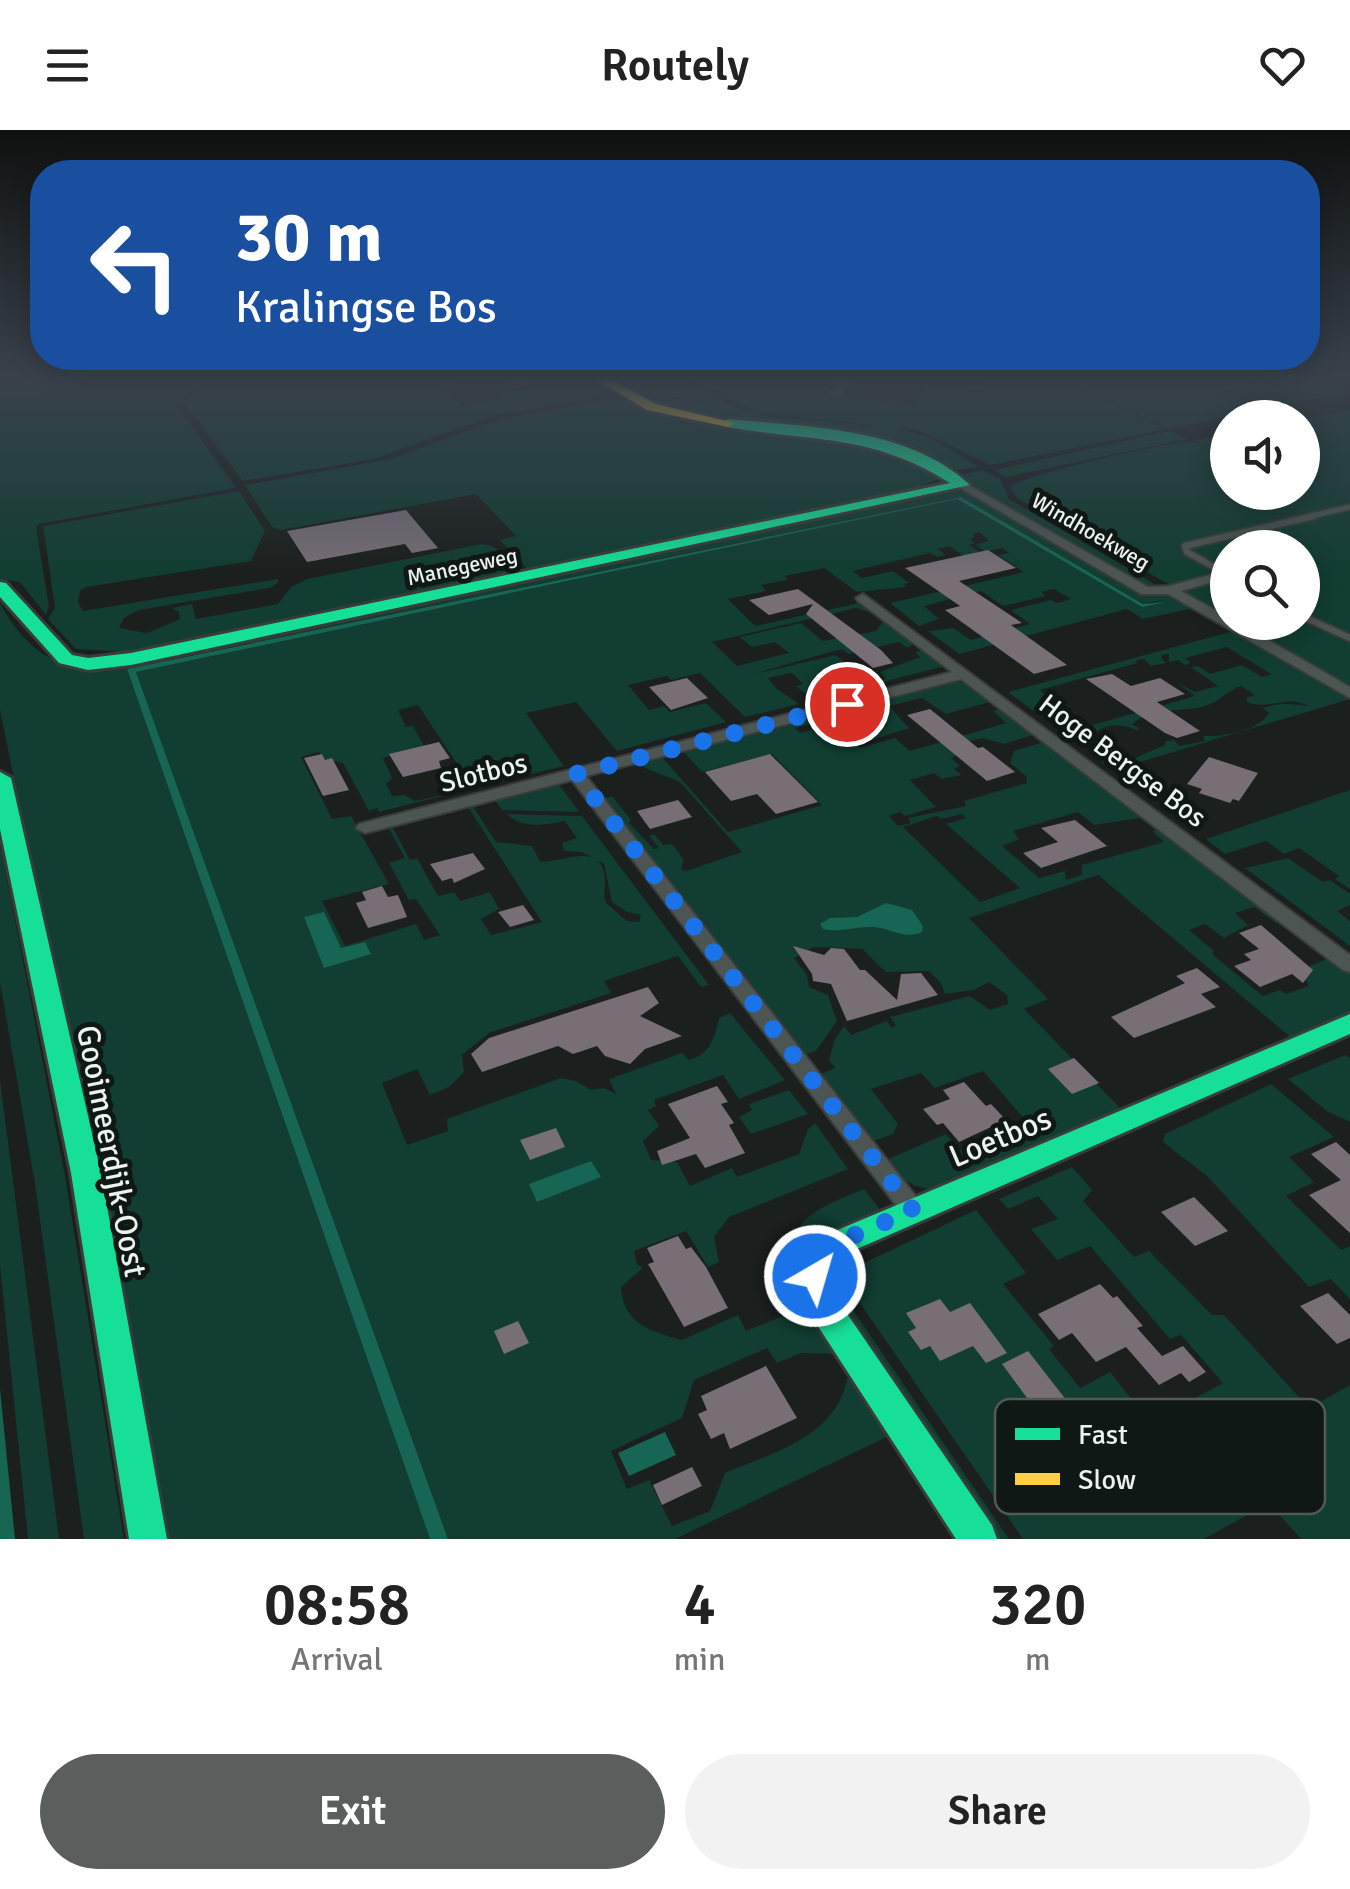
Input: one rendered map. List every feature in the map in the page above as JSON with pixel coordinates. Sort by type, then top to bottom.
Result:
[{"type":"street","name":"Windhoekweg","points":[[887,443],[944,468],[963,485],[1146,591],[1170,590],[1210,579]]},
{"type":"street","name":"Manegeweg","points":[[0,587],[66,659],[88,664],[132,659],[963,485]]},
{"type":"street","name":"Windhoekweg","points":[[1170,590],[1350,693]]},
{"type":"street","name":"Hoge Bergse Bos","points":[[863,598],[1350,965]]},
{"type":"street","name":"Slotbos","points":[[365,828],[963,674]]},
{"type":"street","points":[[576,774],[913,1210]]},
{"type":"street","name":"Gooimeerdijk-Oost","points":[[0,778],[86,1173],[148,1539]]},
{"type":"street","name":"Loetbos","points":[[978,1539],[824,1307],[815,1276],[820,1250],[1350,1023]]},
{"type":"lane","points":[[1252,530],[1350,507]]},
{"type":"lane","points":[[1210,540],[1184,546],[1186,552],[1210,565]]},
{"type":"lane","points":[[1320,624],[1350,638]]},
{"type":"shaded area","points":[[0,443],[203,443],[236,488],[39,524],[36,527],[49,607],[46,615],[20,582],[0,579]]},
{"type":"shaded area","points":[[214,443],[419,443],[374,459],[243,481]]},
{"type":"shaded area","points":[[435,443],[881,443],[945,475],[911,491],[528,570],[500,540],[516,536],[476,494],[281,530],[272,527],[245,485],[390,459]]},
{"type":"shaded area","points":[[884,443],[939,443],[979,467],[957,470],[929,455]]},
{"type":"shaded area","points":[[944,443],[1099,443],[990,465]]},
{"type":"shaded area","points":[[1117,443],[1169,443],[1005,477],[995,470]]},
{"type":"shaded area","points":[[1198,443],[1210,449],[1210,510],[1320,510],[1320,443],[1350,443],[1350,689],[1263,640],[1320,640],[1320,530],[1210,530],[1210,575],[1170,585],[1017,498],[1010,487],[1068,467],[1131,452]]},
{"type":"shaded area","points":[[983,470],[1000,479],[1009,499],[1163,589],[1143,586],[977,490],[960,475]]},
{"type":"shaded area","points":[[239,491],[265,531],[251,561],[86,587],[80,591],[78,602],[83,611],[278,579],[269,588],[139,610],[124,618],[119,628],[147,633],[180,619],[179,612],[172,608],[192,604],[196,619],[278,604],[291,587],[307,579],[482,544],[503,553],[515,573],[123,652],[76,649],[48,619],[55,608],[43,526]]},
{"type":"shaded area","points":[[957,491],[970,492],[1147,596],[1170,596],[1194,608],[1143,619],[1127,609],[959,654],[928,631],[953,628],[971,640],[1030,624],[1011,610],[1071,599],[1054,589],[1041,592],[1046,596],[1003,606],[981,591],[924,606],[939,619],[919,626],[890,603],[1024,572],[998,555],[1009,553],[1002,548],[986,552],[975,545],[989,541],[980,532],[973,534],[975,537],[970,539],[975,543],[969,545],[980,552],[964,556],[949,546],[938,549],[946,555],[937,557],[930,553],[853,571],[862,578],[893,571],[909,583],[904,584],[906,587],[857,592],[824,568],[785,576],[787,580],[761,585],[766,591],[728,599],[755,626],[863,602],[877,614],[856,608],[712,642],[737,666],[789,653],[775,642],[752,647],[740,637],[801,623],[823,641],[876,631],[884,620],[915,643],[908,648],[899,642],[849,654],[842,649],[750,675],[836,655],[870,683],[886,679],[880,672],[920,657],[915,652],[923,650],[945,666],[813,700],[796,686],[803,684],[792,673],[768,678],[799,704],[745,717],[700,673],[628,685],[649,710],[664,706],[670,712],[706,703],[726,722],[617,751],[576,702],[526,713],[564,766],[473,788],[418,705],[398,710],[406,727],[413,726],[424,746],[383,758],[392,778],[386,784],[392,796],[405,795],[415,801],[458,792],[379,812],[377,808],[369,811],[343,763],[325,760],[319,752],[301,757],[332,819],[351,816],[389,884],[322,901],[345,946],[416,924],[424,940],[440,935],[416,899],[409,900],[389,863],[405,858],[388,827],[392,826],[410,860],[417,858],[438,896],[454,892],[460,901],[490,892],[499,909],[481,919],[491,935],[542,922],[468,807],[472,805],[496,842],[532,846],[540,861],[578,856],[594,859],[582,852],[564,851],[562,843],[577,838],[565,821],[526,824],[507,814],[582,816],[709,985],[701,987],[678,956],[604,981],[611,993],[489,1033],[462,1055],[464,1072],[449,1087],[430,1095],[417,1069],[382,1083],[407,1145],[448,1131],[447,1119],[561,1078],[591,1090],[604,1088],[616,1094],[609,1079],[682,1053],[689,1060],[702,1054],[713,1038],[719,1018],[730,1013],[785,1080],[739,1099],[723,1075],[654,1100],[656,1106],[648,1110],[659,1126],[643,1141],[651,1160],[677,1162],[690,1186],[732,1168],[737,1177],[799,1154],[808,1129],[815,1123],[848,1169],[729,1217],[714,1237],[719,1262],[708,1267],[686,1231],[634,1251],[637,1264],[643,1268],[621,1287],[633,1318],[650,1329],[682,1340],[738,1315],[746,1331],[808,1306],[794,1259],[798,1230],[807,1218],[864,1189],[881,1211],[817,1242],[839,1354],[801,1353],[777,1363],[767,1348],[694,1380],[682,1418],[611,1451],[627,1489],[649,1480],[672,1526],[710,1511],[725,1473],[781,1450],[816,1429],[841,1399],[847,1379],[856,1374],[893,1434],[675,1539],[448,1539],[136,672],[957,499],[1142,607],[1163,600],[1144,604],[960,497],[127,669],[430,1539],[168,1539],[0,710],[0,603],[18,631],[40,652],[67,665],[100,670]],"holes":[[[596,860],[604,864],[612,902],[641,915],[639,922],[627,921],[606,903],[605,877]]]},
{"type":"shaded area","points":[[961,497],[1143,604],[1166,602],[1142,607],[957,499],[136,672],[448,1539],[430,1539],[127,669]]},
{"type":"shaded area","points":[[1210,581],[1210,608],[1181,590]]},
{"type":"shaded area","points":[[1210,637],[1249,640],[1350,699],[1113,770],[1095,757],[1130,760],[1165,745],[1166,741],[1174,740],[1179,746],[1205,741],[1203,736],[1249,728],[1264,719],[1269,713],[1263,708],[1269,706],[1308,706],[1293,702],[1247,702],[1246,698],[1255,695],[1241,686],[1199,708],[1148,715],[1132,725],[1137,730],[1121,726],[1101,729],[1086,743],[1075,742],[1058,728],[1081,721],[1089,726],[1195,696],[1176,682],[1195,692],[1218,686],[1191,667],[1198,666],[1210,674],[1242,665],[1262,677],[1271,674],[1227,647],[1185,658],[1191,663],[1185,665],[1178,660],[1169,662],[1169,654],[1164,654],[1161,658],[1166,663],[1151,666],[1144,659],[1136,660],[1137,663],[1040,690],[1072,715],[1047,721],[1008,692]]},
{"type":"shaded area","points":[[953,680],[967,684],[990,702],[946,714],[922,698],[889,706],[909,728],[869,741],[840,717],[827,713]]},
{"type":"shaded area","points":[[1000,709],[1033,735],[1004,744],[982,738],[960,744],[968,752],[951,758],[960,766],[954,769],[962,775],[942,779],[934,773],[910,780],[936,807],[905,816],[900,812],[889,816],[898,826],[911,823],[908,818],[966,806],[964,801],[1027,783],[1026,776],[1010,763],[1014,751],[1043,742],[1141,818],[1094,825],[1078,812],[1013,831],[1019,839],[1002,846],[1039,878],[1065,871],[1066,880],[1082,875],[1082,865],[1164,842],[1152,831],[1158,829],[1281,921],[1276,923],[1254,907],[1235,913],[1248,925],[1224,938],[1205,924],[1189,930],[1214,951],[1213,955],[1263,996],[1309,986],[1301,970],[1329,958],[1350,973],[1350,1018],[1295,1041],[1098,875],[969,918],[1048,999],[1024,1009],[1124,1112],[933,1189],[918,1187],[906,1181],[886,1160],[946,1134],[960,1150],[1008,1130],[1018,1142],[1037,1134],[983,1071],[935,1088],[921,1073],[871,1089],[898,1124],[893,1134],[873,1141],[820,1074],[835,1068],[829,1060],[835,1039],[844,1026],[851,1035],[887,1021],[892,1028],[896,1025],[890,1017],[970,996],[990,1010],[1008,1004],[1007,995],[989,982],[974,990],[945,994],[929,971],[886,972],[862,949],[814,947],[794,958],[807,975],[809,987],[828,995],[837,1021],[816,1051],[804,1055],[603,799],[612,796],[631,820],[629,823],[654,849],[659,848],[649,836],[654,834],[663,845],[672,844],[684,860],[681,869],[686,871],[742,852],[680,782],[645,768],[640,762],[661,756],[728,832],[822,805],[772,754],[702,772],[683,751],[814,716],[813,723],[795,728],[800,733],[815,729],[829,742],[855,735],[864,743],[857,745],[860,748],[895,738],[910,751],[1006,723],[993,711]],"holes":[[[962,814],[966,818],[946,824],[1020,888],[980,902],[903,827],[937,816],[941,819]]]},
{"type":"shaded area","points":[[559,784],[579,812],[502,810],[495,800]]},
{"type":"shaded area","points":[[1350,790],[1350,889],[1335,879],[1339,876],[1299,848],[1284,854],[1266,841],[1225,854],[1206,839]]},
{"type":"shaded area","points":[[0,843],[65,1176],[124,1539],[84,1539],[35,1184],[0,982]]},
{"type":"shaded area","points":[[1288,858],[1323,882],[1330,880],[1350,894],[1350,905],[1337,911],[1350,921],[1350,946],[1245,868]]},
{"type":"shaded area","points":[[886,903],[912,910],[923,926],[922,932],[903,934],[873,927],[830,930],[820,924],[830,918],[857,917]]},
{"type":"shaded area","points":[[324,912],[341,948],[365,942],[371,954],[324,968],[304,917]]},
{"type":"shaded area","points":[[1345,1055],[1350,1058],[1350,1122],[1328,1112],[1288,1079]]},
{"type":"shaded area","points":[[0,1080],[59,1539],[28,1539],[0,1265]]},
{"type":"shaded area","points":[[1271,1084],[1334,1137],[1289,1157],[1314,1182],[1286,1196],[1341,1250],[1350,1246],[1350,1299],[1331,1279],[1309,1287],[1207,1176],[1163,1142],[1165,1134]]},
{"type":"shaded area","points":[[789,1090],[808,1114],[751,1134],[739,1117],[752,1110],[749,1104]]},
{"type":"shaded area","points":[[591,1161],[601,1177],[537,1202],[529,1184]]},
{"type":"shaded area","points":[[1072,1167],[1092,1190],[1083,1201],[1134,1257],[1149,1251],[1212,1315],[1224,1315],[1301,1399],[1193,1399],[1223,1383],[1181,1335],[1170,1339],[1090,1246],[1057,1260],[1031,1229],[1058,1219],[1038,1196],[1008,1209],[999,1199]]},
{"type":"shaded area","points":[[976,1210],[1026,1273],[1003,1284],[1054,1346],[1049,1349],[1080,1388],[1110,1372],[1132,1399],[995,1399],[995,1499],[846,1283],[847,1271]]},
{"type":"shaded area","points":[[846,1257],[834,1270],[836,1285],[1009,1539],[996,1539],[835,1299],[829,1264]]},
{"type":"shaded area","points":[[1350,1385],[1350,1539],[1301,1539],[1279,1514],[1325,1514],[1325,1399]]},
{"type":"shaded area","points":[[0,1389],[15,1539],[0,1539]]},
{"type":"shaded area","points":[[665,1432],[676,1455],[629,1476],[618,1453]]},
{"type":"shaded area","points":[[1006,1514],[1249,1514],[1204,1539],[1023,1539]]},
{"type":"building","points":[[406,510],[438,548],[412,553],[405,544],[307,562],[287,531]]},
{"type":"building","points":[[988,550],[1016,568],[959,581],[1022,623],[1011,625],[1067,665],[1034,674],[945,610],[960,606],[905,568]]},
{"type":"building","points":[[798,589],[893,663],[873,668],[806,614],[813,604],[769,615],[749,600]]},
{"type":"building","points":[[1112,674],[1131,686],[1160,678],[1185,694],[1157,702],[1200,731],[1177,738],[1165,733],[1086,679]]},
{"type":"building","points":[[687,678],[708,698],[671,710],[649,687]]},
{"type":"building","points":[[930,709],[1015,772],[987,781],[907,715]]},
{"type":"building","points":[[439,742],[450,758],[439,761],[441,768],[403,777],[389,754]]},
{"type":"building","points":[[322,754],[325,760],[332,758],[349,790],[323,796],[304,758]]},
{"type":"building","points":[[770,754],[818,802],[776,814],[757,794],[731,801],[705,772]]},
{"type":"building","points":[[1209,757],[1258,773],[1239,801],[1233,799],[1230,803],[1199,793],[1202,789],[1187,784]]},
{"type":"building","points":[[678,800],[692,817],[650,829],[637,811]]},
{"type":"building","points":[[1075,820],[1107,846],[1041,868],[1023,853],[1058,842],[1041,828]]},
{"type":"building","points":[[473,853],[485,869],[454,883],[452,878],[442,881],[430,864]]},
{"type":"building","points":[[382,886],[388,897],[398,895],[407,917],[368,928],[356,903],[366,900],[362,892]]},
{"type":"building","points":[[523,905],[534,920],[510,927],[498,912]]},
{"type":"building","points":[[1261,925],[1313,970],[1303,983],[1292,974],[1260,987],[1234,966],[1251,960],[1244,954],[1259,949],[1239,933]]},
{"type":"building","points":[[793,946],[824,955],[831,948],[844,949],[860,970],[865,970],[897,1000],[901,974],[921,973],[938,995],[847,1021],[831,984],[813,981]]},
{"type":"building","points":[[1197,968],[1220,987],[1201,994],[1216,1007],[1134,1038],[1111,1017],[1185,983],[1176,976]]},
{"type":"building","points":[[648,987],[659,1003],[640,1016],[682,1036],[645,1049],[630,1064],[605,1056],[597,1046],[573,1054],[558,1046],[482,1072],[471,1054],[489,1038]]},
{"type":"building","points":[[1074,1058],[1099,1083],[1072,1094],[1048,1069]]},
{"type":"building","points":[[964,1082],[986,1106],[991,1104],[1006,1120],[959,1142],[943,1123],[937,1125],[923,1109],[950,1099],[943,1090]]},
{"type":"building","points":[[717,1086],[728,1102],[721,1104],[734,1123],[729,1125],[745,1153],[705,1168],[696,1154],[662,1165],[657,1151],[690,1138],[668,1104]]},
{"type":"building","points":[[556,1128],[565,1147],[530,1160],[520,1140]]},
{"type":"building","points":[[1336,1142],[1350,1155],[1350,1233],[1309,1195],[1341,1180],[1311,1154]]},
{"type":"building","points":[[1194,1197],[1228,1231],[1195,1246],[1161,1212]]},
{"type":"building","points":[[678,1236],[706,1267],[728,1308],[684,1327],[648,1264],[654,1262],[647,1248]]},
{"type":"building","points":[[1100,1284],[1113,1298],[1117,1296],[1143,1326],[1137,1328],[1162,1356],[1183,1346],[1206,1372],[1189,1382],[1181,1373],[1159,1385],[1126,1347],[1096,1362],[1072,1333],[1059,1340],[1038,1314]]},
{"type":"building","points":[[1328,1293],[1350,1315],[1350,1338],[1337,1344],[1300,1306]]},
{"type":"building","points":[[940,1299],[950,1312],[970,1303],[1007,1353],[986,1363],[973,1346],[940,1361],[930,1346],[921,1350],[908,1332],[916,1328],[906,1313]]},
{"type":"building","points":[[518,1321],[529,1343],[504,1354],[494,1331]]},
{"type":"building","points":[[1028,1351],[1066,1399],[1028,1399],[1002,1364]]},
{"type":"building","points":[[766,1366],[797,1418],[730,1449],[724,1433],[711,1439],[698,1414],[707,1410],[701,1396]]},
{"type":"building","points":[[692,1467],[702,1486],[662,1505],[653,1485]]},
{"type":"traffic: fast","points":[[0,587],[66,659],[88,664],[131,659],[963,485],[933,466],[877,443]]},
{"type":"traffic: fast","points":[[0,778],[86,1173],[148,1539]]},
{"type":"traffic: fast","points":[[978,1539],[824,1307],[815,1276],[820,1251],[1350,1023]]},
{"type":"route","points":[[815,1276],[820,1250],[913,1210],[576,774],[847,704]]}]
